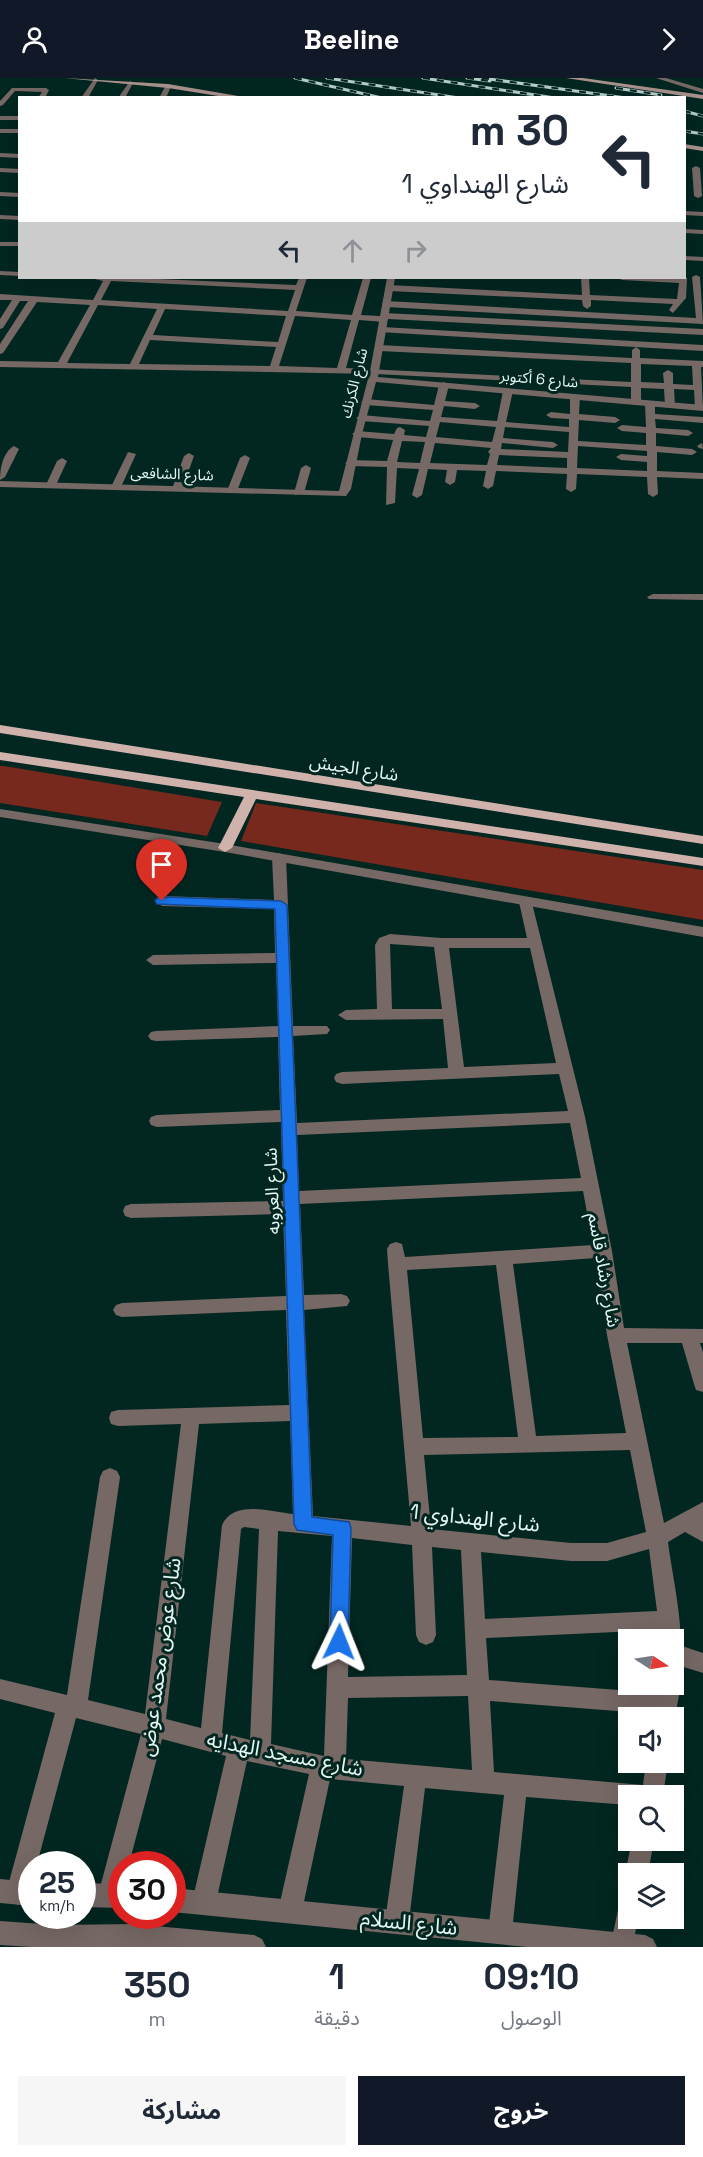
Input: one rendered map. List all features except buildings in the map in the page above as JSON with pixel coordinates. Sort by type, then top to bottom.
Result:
[{"type":"main road","points":[[67,78],[168,86],[201,94],[224,96]]},
{"type":"main road","points":[[569,78],[703,97]]},
{"type":"main road","points":[[686,146],[703,149]]},
{"type":"main road","name":"شارع الجيش","points":[[0,729],[703,840]]},
{"type":"main road","points":[[0,756],[703,862]]},
{"type":"main road","points":[[225,848],[252,793]]},
{"type":"main road","points":[[657,855],[663,834]]},
{"type":"street","points":[[662,79],[703,81]]},
{"type":"street","points":[[662,79],[703,91]]},
{"type":"street","points":[[85,96],[95,80]]},
{"type":"street","points":[[122,96],[130,83]]},
{"type":"street","points":[[163,96],[168,86]]},
{"type":"street","points":[[0,104],[11,90],[42,94]]},
{"type":"street","points":[[0,104],[10,104]]},
{"type":"street","points":[[0,118],[18,118]]},
{"type":"street","points":[[0,130],[18,131]]},
{"type":"street","points":[[1,157],[18,156]]},
{"type":"street","points":[[696,168],[697,196]]},
{"type":"street","points":[[0,170],[18,171]]},
{"type":"street","points":[[0,194],[18,195]]},
{"type":"street","points":[[686,205],[703,206]]},
{"type":"street","points":[[686,213],[703,214]]},
{"type":"street","points":[[0,217],[18,218]]},
{"type":"street","points":[[686,231],[703,232]]},
{"type":"street","points":[[0,244],[18,244]]},
{"type":"street","points":[[686,258],[702,259],[700,250]]},
{"type":"street","points":[[0,273],[18,274]]},
{"type":"street","points":[[386,304],[678,319],[701,316],[700,277]]},
{"type":"street","points":[[61,365],[108,279]]},
{"type":"street","points":[[128,279],[299,288]]},
{"type":"street","points":[[273,370],[303,279]]},
{"type":"street","points":[[341,370],[367,279]]},
{"type":"street","name":"شارع الكرنك","points":[[342,494],[346,489],[357,434],[374,375],[391,279]]},
{"type":"street","points":[[585,279],[587,315]]},
{"type":"street","points":[[617,280],[650,279]]},
{"type":"street","points":[[683,279],[680,299],[673,310],[678,319],[700,334]]},
{"type":"street","points":[[389,288],[483,289],[586,298],[680,299],[700,296]]},
{"type":"street","points":[[482,309],[483,289]]},
{"type":"street","points":[[0,297],[290,314],[532,323],[700,334]]},
{"type":"street","points":[[0,326],[18,298]]},
{"type":"street","points":[[0,351],[4,337],[34,299]]},
{"type":"street","points":[[134,367],[162,306]]},
{"type":"street","points":[[400,377],[410,317]]},
{"type":"street","points":[[432,379],[442,319]]},
{"type":"street","points":[[463,387],[476,321]]},
{"type":"street","points":[[495,390],[504,322]]},
{"type":"street","points":[[524,392],[532,323]]},
{"type":"street","points":[[562,396],[564,325]]},
{"type":"street","points":[[605,327],[605,400]]},
{"type":"street","points":[[636,329],[636,402]]},
{"type":"street","points":[[382,330],[703,348]]},
{"type":"street","points":[[147,337],[281,345]]},
{"type":"street","points":[[673,346],[673,358]]},
{"type":"street","points":[[379,348],[437,351],[467,364],[605,370],[636,359],[699,364],[702,408]]},
{"type":"street","name":"شارع 6 أكتوبر","points":[[0,364],[341,370],[432,379],[444,385],[702,408]]},
{"type":"street","points":[[432,379],[467,364],[498,365],[605,370],[636,385],[701,388]]},
{"type":"street","points":[[668,373],[670,405]]},
{"type":"street","points":[[417,495],[444,385]]},
{"type":"street","points":[[488,486],[508,391]]},
{"type":"street","points":[[571,489],[575,397]]},
{"type":"street","points":[[366,402],[474,409],[501,420],[574,436],[617,435],[651,445]]},
{"type":"street","points":[[650,404],[653,494]]},
{"type":"street","points":[[551,415],[574,436]]},
{"type":"street","points":[[650,416],[703,420]]},
{"type":"street","points":[[361,418],[435,422],[501,420]]},
{"type":"street","points":[[621,457],[688,433]]},
{"type":"street","points":[[357,434],[399,434],[430,440],[495,446],[574,436],[617,435],[651,445],[692,452]]},
{"type":"street","points":[[390,503],[392,464],[399,434]]},
{"type":"street","points":[[0,477],[14,449]]},
{"type":"street","points":[[116,487],[130,454]]},
{"type":"street","points":[[177,489],[189,456]]},
{"type":"street","points":[[232,491],[245,458]]},
{"type":"street","points":[[51,485],[62,461]]},
{"type":"street","points":[[350,463],[703,476]]},
{"type":"street","points":[[450,482],[453,466]]},
{"type":"street","points":[[299,493],[306,468]]},
{"type":"street","name":"شارع الشافعى","points":[[0,484],[342,494]]},
{"type":"street","points":[[653,597],[703,597]]},
{"type":"street","points":[[0,813],[279,857],[703,932]]},
{"type":"street","name":"شارع العروبه","points":[[279,857],[303,1524]]},
{"type":"street","points":[[162,901],[281,905]]},
{"type":"street","name":"شارع رشاد قاسم","points":[[526,902],[577,1117],[603,1251],[616,1335],[657,1538],[670,1629]]},
{"type":"street","points":[[385,1013],[382,945],[384,941],[390,939],[441,943],[536,943]]},
{"type":"street","points":[[441,943],[457,1074]]},
{"type":"street","points":[[153,960],[283,958]]},
{"type":"street","points":[[346,1015],[449,1014]]},
{"type":"street","points":[[156,1036],[322,1030]]},
{"type":"street","points":[[342,1078],[566,1068]]},
{"type":"street","points":[[157,1121],[289,1123],[577,1117]]},
{"type":"street","points":[[131,1211],[589,1184]]},
{"type":"street","points":[[426,1635],[422,1537],[397,1257],[504,1258],[603,1251]]},
{"type":"street","points":[[504,1258],[528,1445]]},
{"type":"street","points":[[122,1310],[341,1300]]},
{"type":"street","points":[[616,1335],[696,1336],[703,1384]]},
{"type":"street","points":[[118,1418],[299,1413]]},
{"type":"street","name":"شارع عوض محمد عوض","points":[[126,1851],[154,1727],[191,1416]]},
{"type":"street","points":[[414,1447],[636,1440]]},
{"type":"street","points":[[17,1893],[72,1707],[110,1477]]},
{"type":"street","name":"شارع الهنداوي 1","points":[[210,1741],[231,1529],[235,1521],[245,1518],[269,1520],[571,1552],[607,1552],[657,1538],[703,1511]]},
{"type":"street","points":[[204,1902],[250,1750],[269,1520]]},
{"type":"street","points":[[684,1521],[703,1533]]},
{"type":"street","points":[[290,1911],[328,1767],[338,1688],[342,1528]]},
{"type":"street","points":[[471,1542],[483,1780]]},
{"type":"street","points":[[476,1629],[618,1630]]},
{"type":"street","points":[[684,1657],[703,1663]]},
{"type":"street","points":[[338,1688],[479,1688],[667,1702]]},
{"type":"street","name":"شارع مسجد الهدايه","points":[[0,1689],[210,1741],[328,1767],[618,1793]]},
{"type":"street","points":[[397,1921],[416,1775]]},
{"type":"street","points":[[500,1932],[516,1783]]},
{"type":"street","name":"شارع السلام","points":[[186,1901],[645,1947]]},
{"type":"street","points":[[621,1945],[624,1929]]},
{"type":"street","points":[[4,1938],[133,1936],[186,1944],[254,1947]]},
{"type":"shaded area","points":[[0,766],[222,802],[207,836],[0,803]]},
{"type":"shaded area","points":[[256,803],[703,870],[703,920],[241,841]]},
{"type":"railway","points":[[295,78],[373,96]]},
{"type":"railway","points":[[327,78],[446,96]]},
{"type":"railway","points":[[423,78],[542,96]]},
{"type":"railway","points":[[467,78],[490,81]]},
{"type":"railway","points":[[482,78],[612,96]]},
{"type":"railway","points":[[616,88],[661,95]]},
{"type":"railway","points":[[686,112],[703,116]]},
{"type":"railway","points":[[686,131],[703,134]]},
{"type":"route","points":[[162,901],[281,905],[303,1524],[342,1528],[339,1642]]}]
